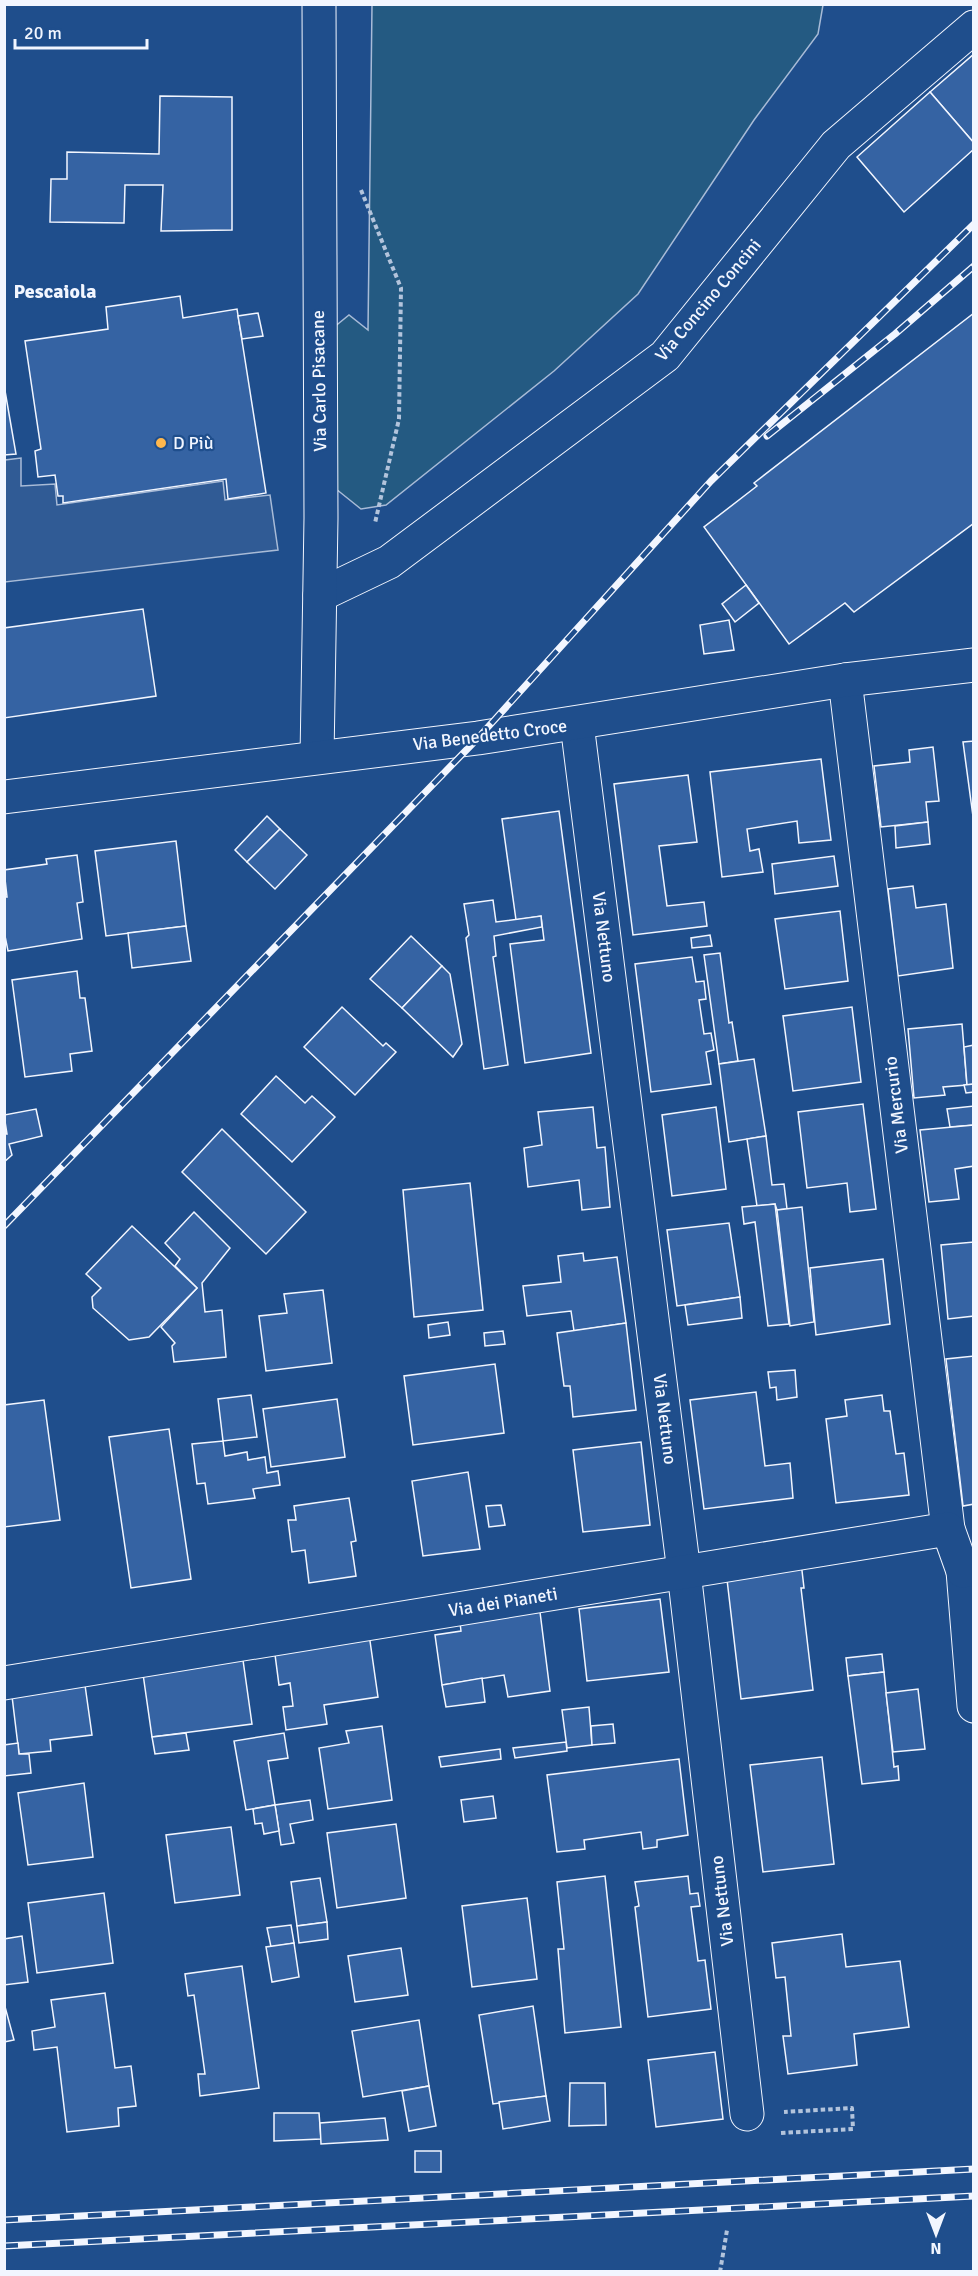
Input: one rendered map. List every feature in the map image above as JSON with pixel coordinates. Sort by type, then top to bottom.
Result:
[{"type":"street","name":"Via Carlo Pisacane","points":[[318,757],[319,4]]},
{"type":"street","name":"Via Concino Concini","points":[[320,595],[389,562],[665,356],[836,145],[974,27]]},
{"type":"street","name":"Via Benedetto Croce","points":[[4,797],[577,724],[845,680],[974,665]]},
{"type":"street","name":"Via Mercurio","points":[[845,680],[948,1529]]},
{"type":"street","name":"Via Nettuno","points":[[577,724],[684,1572],[760,2124]]},
{"type":"street","points":[[948,1529],[968,1570],[974,1706]]},
{"type":"street","name":"Via dei Pianeti","points":[[4,1683],[948,1529]]},
{"type":"path","points":[[358,184],[400,288],[399,419],[362,575]]},
{"type":"path","points":[[852,2108],[853,2129],[760,2124],[852,2108]]},
{"type":"path","points":[[720,2271],[727,2230]]},
{"type":"shaded area","points":[[372,5],[823,5],[818,34],[754,120],[638,294],[554,371],[386,505],[361,509],[336,489],[333,328],[349,315],[368,330]]},
{"type":"shaded area","points":[[21,458],[21,486],[55,484],[57,505],[223,481],[225,500],[270,495],[278,550],[5,582],[5,460]]},
{"type":"building","points":[[974,54],[974,143],[930,92]]},
{"type":"building","points":[[930,92],[974,143],[974,149],[904,212],[857,157]]},
{"type":"building","points":[[160,96],[232,97],[232,230],[161,231],[163,185],[125,185],[124,223],[50,222],[51,179],[67,179],[67,152],[159,154]]},
{"type":"building","points":[[180,296],[183,318],[237,309],[266,493],[228,499],[226,479],[63,503],[63,496],[58,496],[55,475],[38,477],[35,451],[41,449],[25,341],[108,329],[106,307]]},
{"type":"building","points":[[258,313],[263,336],[242,339],[238,316]]},
{"type":"building","points":[[974,313],[974,523],[854,612],[845,603],[789,644],[704,527],[757,486],[754,483]]},
{"type":"building","points":[[4,385],[16,454],[4,455]]},
{"type":"building","points":[[746,585],[759,603],[735,622],[722,604]]},
{"type":"building","points":[[143,609],[156,696],[4,718],[4,628]]},
{"type":"building","points":[[729,620],[734,650],[704,654],[700,625]]},
{"type":"building","points":[[974,741],[974,824],[963,742]]},
{"type":"building","points":[[933,747],[939,801],[926,802],[928,822],[881,827],[874,766],[910,762],[909,750]]},
{"type":"building","points":[[821,759],[831,840],[799,843],[797,821],[747,829],[750,851],[759,849],[763,872],[722,877],[710,772]]},
{"type":"building","points":[[688,775],[697,842],[659,846],[667,906],[704,902],[707,926],[633,935],[614,784]]},
{"type":"building","points":[[559,811],[591,1053],[525,1063],[510,944],[544,940],[541,916],[516,920],[502,819]]},
{"type":"building","points":[[267,816],[280,829],[247,862],[235,850]]},
{"type":"building","points":[[928,822],[930,844],[896,848],[895,826]]},
{"type":"building","points":[[280,829],[307,855],[275,889],[247,862]]},
{"type":"building","points":[[176,841],[186,926],[106,936],[95,851]]},
{"type":"building","points":[[77,855],[83,902],[77,903],[82,939],[8,951],[4,931],[4,897],[7,897],[4,870],[47,864],[46,859]]},
{"type":"building","points":[[834,856],[838,886],[775,894],[772,864]]},
{"type":"building","points":[[913,886],[916,908],[946,904],[953,968],[898,976],[888,889]]},
{"type":"building","points":[[493,900],[496,922],[541,916],[542,927],[494,936],[496,956],[493,957],[508,1065],[484,1069],[466,938],[469,935],[464,904]]},
{"type":"building","points":[[840,911],[848,981],[785,989],[775,919]]},
{"type":"building","points":[[186,926],[191,961],[132,968],[128,933]]},
{"type":"building","points":[[710,935],[712,946],[692,948],[691,938]]},
{"type":"building","points":[[411,936],[442,966],[402,1008],[370,979]]},
{"type":"building","points":[[720,953],[729,1023],[732,1022],[738,1061],[719,1064],[704,955]]},
{"type":"building","points":[[692,957],[696,982],[704,981],[706,999],[699,1000],[704,1034],[711,1033],[714,1050],[706,1052],[711,1084],[651,1092],[635,964]]},
{"type":"building","points":[[442,966],[450,974],[462,1044],[453,1057],[402,1008]]},
{"type":"building","points":[[77,971],[80,998],[85,998],[92,1051],[70,1054],[72,1071],[25,1077],[12,980]]},
{"type":"building","points":[[342,1007],[383,1046],[386,1043],[396,1052],[355,1095],[304,1047]]},
{"type":"building","points":[[852,1007],[861,1082],[793,1091],[783,1016]]},
{"type":"building","points":[[962,1024],[967,1085],[943,1087],[945,1095],[914,1098],[908,1029]]},
{"type":"building","points":[[974,1045],[974,1084],[967,1085],[964,1047]]},
{"type":"building","points":[[754,1059],[766,1136],[729,1142],[719,1064]]},
{"type":"building","points":[[276,1076],[305,1103],[312,1096],[335,1117],[292,1162],[241,1114]]},
{"type":"building","points":[[974,1084],[974,1092],[966,1093],[964,1085]]},
{"type":"building","points":[[863,1104],[876,1209],[850,1212],[847,1183],[807,1188],[798,1112]]},
{"type":"building","points":[[974,1106],[974,1125],[950,1127],[947,1109]]},
{"type":"building","points":[[593,1107],[597,1148],[605,1147],[610,1207],[582,1210],[579,1180],[528,1187],[524,1148],[542,1145],[538,1112]]},
{"type":"building","points":[[716,1107],[726,1189],[672,1196],[662,1115]]},
{"type":"building","points":[[36,1109],[42,1136],[9,1144],[12,1155],[4,1162],[4,1134],[7,1134],[4,1115]]},
{"type":"building","points":[[974,1125],[974,1166],[955,1169],[959,1199],[929,1202],[920,1130]]},
{"type":"building","points":[[222,1129],[306,1212],[266,1254],[182,1172]]},
{"type":"building","points":[[766,1136],[772,1185],[784,1184],[787,1209],[777,1210],[775,1204],[757,1206],[747,1139]]},
{"type":"building","points":[[470,1183],[483,1310],[414,1317],[403,1190]]},
{"type":"building","points":[[775,1204],[789,1324],[768,1326],[755,1222],[744,1224],[742,1207]]},
{"type":"building","points":[[802,1207],[814,1322],[790,1326],[777,1210]]},
{"type":"building","points":[[194,1212],[230,1248],[202,1283],[205,1312],[222,1310],[226,1357],[174,1362],[172,1346],[175,1343],[161,1327],[197,1288],[175,1266],[180,1259],[165,1243]]},
{"type":"building","points":[[729,1223],[740,1297],[677,1306],[667,1230]]},
{"type":"building","points":[[132,1226],[197,1288],[149,1337],[129,1340],[93,1308],[92,1297],[101,1288],[86,1274]]},
{"type":"building","points":[[974,1242],[974,1316],[948,1319],[941,1245]]},
{"type":"building","points":[[583,1253],[584,1261],[617,1257],[626,1323],[574,1331],[571,1311],[527,1316],[523,1286],[561,1282],[558,1256]]},
{"type":"building","points":[[883,1259],[890,1324],[816,1335],[810,1268]]},
{"type":"building","points":[[323,1290],[332,1363],[266,1371],[259,1316],[287,1313],[284,1294]]},
{"type":"building","points":[[740,1297],[742,1318],[688,1325],[685,1305]]},
{"type":"building","points":[[448,1322],[450,1335],[429,1338],[428,1325]]},
{"type":"building","points":[[626,1323],[636,1410],[573,1417],[570,1386],[564,1386],[557,1333]]},
{"type":"building","points":[[503,1331],[505,1344],[485,1346],[484,1333]]},
{"type":"building","points":[[974,1356],[974,1504],[963,1506],[946,1359]]},
{"type":"building","points":[[495,1364],[504,1433],[413,1445],[404,1376]]},
{"type":"building","points":[[795,1370],[797,1397],[777,1400],[776,1387],[770,1388],[768,1372]]},
{"type":"building","points":[[756,1392],[765,1466],[790,1463],[793,1498],[704,1509],[690,1400]]},
{"type":"building","points":[[251,1395],[257,1437],[223,1441],[218,1399]]},
{"type":"building","points":[[882,1395],[884,1411],[890,1411],[896,1454],[904,1453],[909,1495],[836,1503],[826,1419],[847,1416],[845,1400]]},
{"type":"building","points":[[337,1399],[345,1457],[271,1467],[263,1409]]},
{"type":"building","points":[[44,1400],[60,1520],[4,1527],[4,1405]]},
{"type":"building","points":[[169,1429],[191,1579],[131,1588],[109,1437]]},
{"type":"building","points":[[223,1441],[225,1456],[247,1452],[248,1460],[265,1457],[267,1473],[278,1471],[280,1485],[253,1489],[255,1498],[208,1504],[205,1483],[197,1484],[192,1444]]},
{"type":"building","points":[[641,1442],[650,1525],[583,1532],[573,1450]]},
{"type":"building","points":[[468,1472],[480,1549],[423,1556],[412,1481]]},
{"type":"building","points":[[349,1498],[356,1541],[351,1542],[356,1576],[309,1583],[305,1550],[292,1552],[288,1520],[296,1520],[294,1506]]},
{"type":"building","points":[[501,1505],[505,1525],[489,1527],[486,1506]]},
{"type":"building","points":[[801,1562],[804,1588],[801,1588],[813,1690],[741,1699],[726,1571]]},
{"type":"building","points":[[660,1599],[669,1672],[587,1681],[579,1609]]},
{"type":"building","points":[[540,1612],[550,1691],[508,1697],[504,1675],[442,1685],[435,1635],[461,1631],[460,1623]]},
{"type":"building","points":[[369,1634],[378,1697],[324,1705],[327,1724],[286,1730],[283,1707],[293,1706],[290,1683],[279,1685],[274,1647]]},
{"type":"building","points":[[242,1653],[252,1724],[152,1737],[142,1667]]},
{"type":"building","points":[[882,1654],[884,1672],[848,1676],[846,1658]]},
{"type":"building","points":[[884,1672],[894,1767],[898,1766],[899,1780],[862,1784],[848,1676]]},
{"type":"building","points":[[84,1678],[92,1735],[50,1740],[51,1751],[19,1754],[11,1688]]},
{"type":"building","points":[[482,1678],[485,1702],[446,1707],[442,1685]]},
{"type":"building","points":[[918,1689],[925,1749],[893,1752],[886,1693]]},
{"type":"building","points":[[589,1707],[592,1745],[567,1748],[562,1710]]},
{"type":"building","points":[[613,1724],[615,1743],[592,1745],[591,1726]]},
{"type":"building","points":[[382,1726],[392,1800],[328,1809],[319,1748],[349,1743],[346,1731]]},
{"type":"building","points":[[186,1733],[189,1750],[155,1754],[152,1737]]},
{"type":"building","points":[[284,1733],[288,1758],[268,1761],[275,1805],[246,1810],[234,1741]]},
{"type":"building","points":[[566,1742],[567,1751],[515,1758],[513,1748]]},
{"type":"building","points":[[18,1743],[19,1754],[29,1754],[31,1773],[4,1776],[4,1745]]},
{"type":"building","points":[[500,1749],[501,1759],[441,1767],[439,1757]]},
{"type":"building","points":[[822,1757],[834,1864],[763,1872],[750,1765]]},
{"type":"building","points":[[679,1759],[688,1835],[657,1840],[657,1847],[643,1849],[641,1832],[584,1840],[585,1849],[557,1852],[547,1775]]},
{"type":"building","points":[[84,1783],[93,1857],[28,1865],[18,1793]]},
{"type":"building","points":[[493,1796],[496,1818],[464,1822],[461,1800]]},
{"type":"building","points":[[310,1800],[313,1820],[290,1824],[294,1843],[281,1845],[275,1805]]},
{"type":"building","points":[[275,1805],[279,1831],[264,1834],[262,1823],[255,1824],[253,1809]]},
{"type":"building","points":[[396,1824],[406,1898],[337,1908],[327,1833]]},
{"type":"building","points":[[231,1827],[240,1895],[175,1903],[166,1835]]},
{"type":"building","points":[[605,1876],[621,2027],[565,2033],[558,1949],[564,1949],[557,1882]]},
{"type":"building","points":[[688,1876],[690,1894],[698,1893],[700,1906],[691,1907],[698,1961],[705,1960],[711,2009],[648,2017],[635,1907],[639,1906],[635,1882]]},
{"type":"building","points":[[320,1878],[327,1922],[297,1926],[291,1882]]},
{"type":"building","points":[[104,1893],[113,1963],[37,1973],[28,1903]]},
{"type":"building","points":[[527,1898],[537,1979],[472,1987],[462,1906]]},
{"type":"building","points":[[327,1922],[328,1939],[299,1943],[297,1926]]},
{"type":"building","points":[[291,1925],[294,1943],[271,1947],[267,1928]]},
{"type":"building","points":[[842,1934],[846,1967],[900,1961],[909,2027],[854,2034],[857,2065],[788,2074],[783,2036],[791,2036],[785,1977],[776,1978],[772,1943]]},
{"type":"building","points":[[22,1936],[28,1982],[4,1985],[4,1939]]},
{"type":"building","points":[[294,1943],[299,1977],[272,1982],[266,1947]]},
{"type":"building","points":[[401,1948],[408,1995],[355,2002],[348,1956]]},
{"type":"building","points":[[242,1966],[259,2088],[200,2096],[198,2074],[205,2074],[194,1995],[188,1996],[185,1974]]},
{"type":"building","points":[[105,1993],[115,2068],[131,2066],[136,2106],[118,2108],[119,2126],[67,2132],[57,2047],[34,2050],[32,2031],[55,2027],[51,2000]]},
{"type":"building","points":[[4,2003],[14,2040],[4,2042]]},
{"type":"building","points":[[533,2006],[546,2096],[493,2104],[479,2015]]},
{"type":"building","points":[[419,2020],[429,2086],[363,2097],[352,2031]]},
{"type":"building","points":[[715,2052],[723,2119],[656,2127],[648,2060]]},
{"type":"building","points":[[570,2083],[605,2083],[606,2125],[569,2126]]},
{"type":"building","points":[[429,2086],[436,2126],[409,2131],[402,2091]]},
{"type":"building","points":[[546,2096],[550,2121],[503,2129],[499,2102]]},
{"type":"building","points":[[274,2113],[319,2113],[321,2139],[274,2141]]},
{"type":"building","points":[[385,2118],[388,2140],[321,2144],[320,2123]]},
{"type":"building","points":[[415,2151],[441,2151],[441,2172],[415,2172]]},
{"type":"railway","points":[[4,1226],[478,738],[711,481],[974,224]]},
{"type":"railway","points":[[767,436],[895,334],[974,266]]},
{"type":"railway","points":[[4,2220],[974,2169]]},
{"type":"railway","points":[[4,2246],[974,2196]]},
{"type":"place","name":"D Più","points":[[161,443]]},
{"type":"district","name":"Pescaiola","points":[[55,291]]}]
